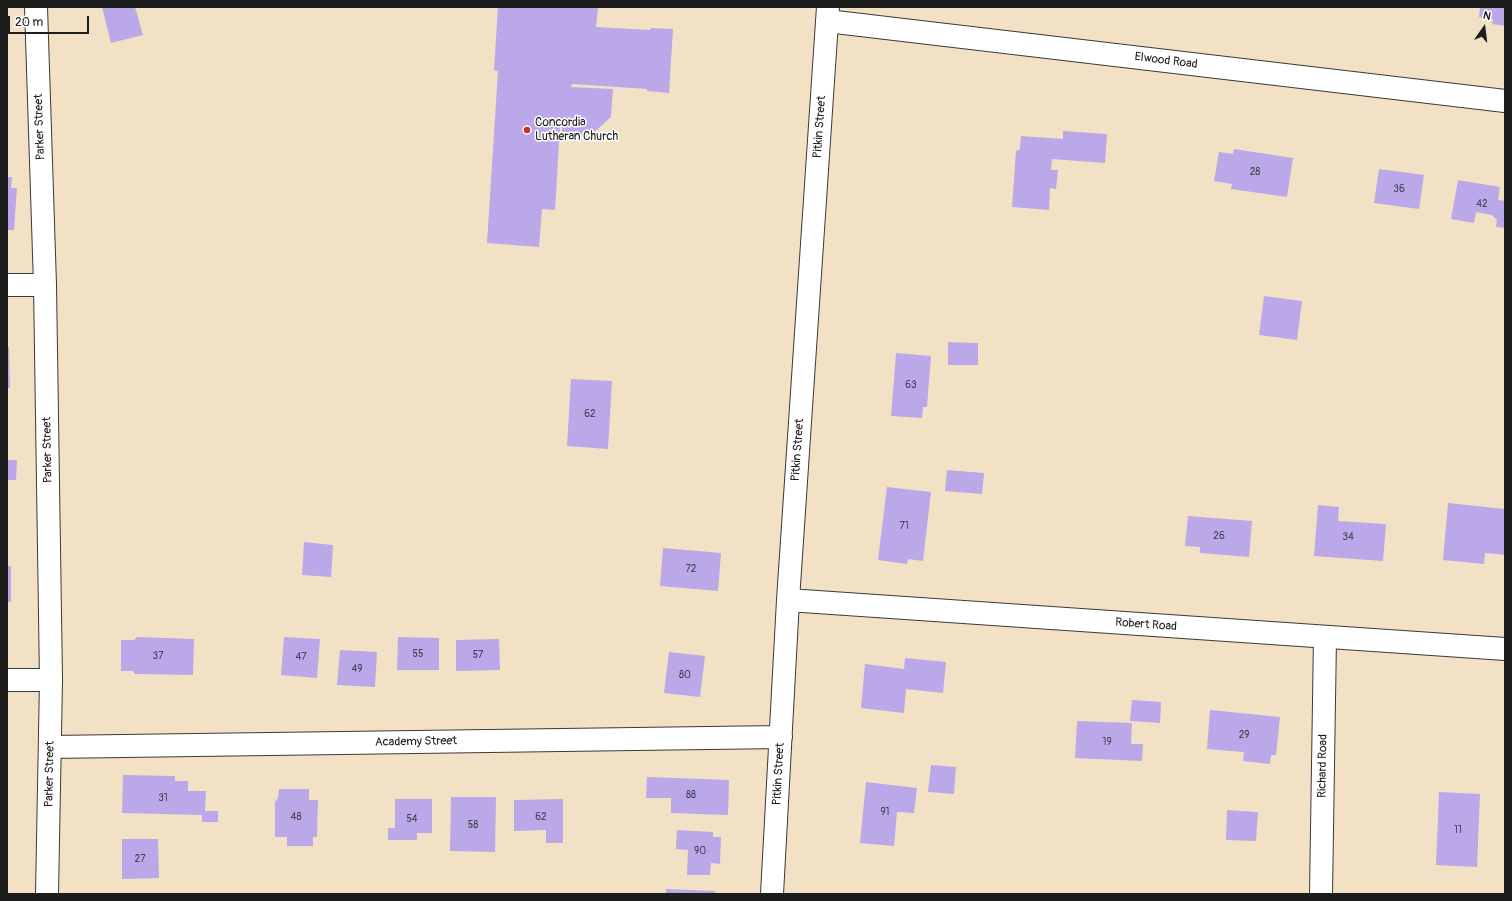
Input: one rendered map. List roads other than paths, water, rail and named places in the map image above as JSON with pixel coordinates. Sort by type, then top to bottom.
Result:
[{"type":"street","name":"Parker Street","points":[[36,7],[45,284],[51,680],[47,894]]},
{"type":"street","name":"Elwood Road","points":[[828,14],[1505,101]]},
{"type":"street","name":"Pitkin Street","points":[[772,894],[788,600],[828,14]]},
{"type":"street","points":[[7,285],[45,284]]},
{"type":"street","name":"Robert Road","points":[[788,600],[1505,649]]},
{"type":"street","name":"Richard Road","points":[[1321,894],[1325,637]]},
{"type":"street","points":[[7,680],[51,680]]},
{"type":"street","name":"Academy Street","points":[[50,747],[781,737]]},
{"type":"place","name":"Concordia Lutheran Church","points":[[527,130]]}]
